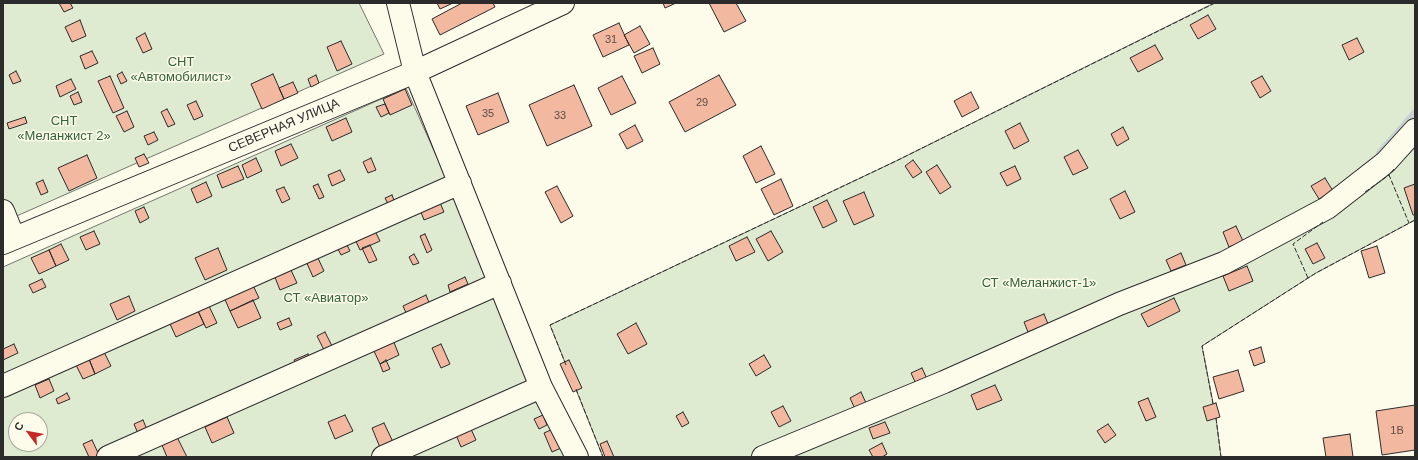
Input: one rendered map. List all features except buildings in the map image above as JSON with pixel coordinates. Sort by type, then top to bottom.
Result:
[{"type":"street","points":[[398,3],[416,72],[541,387],[577,457]]},
{"type":"street","name":"СЕВЕРНАЯ УЛИЦА","points":[[9,241],[416,72],[563,3]]},
{"type":"street","points":[[763,457],[944,382],[1119,304],[1224,263],[1327,208],[1386,162],[1415,130]]},
{"type":"street","points":[[3,386],[460,183]]},
{"type":"street","points":[[3,211],[9,241]]},
{"type":"street","points":[[108,457],[500,283]]},
{"type":"street","points":[[383,457],[541,387]]},
{"type":"green space","points":[[3,3],[359,3],[384,54],[3,222]]},
{"type":"green space","name":"СТ «Меланжист-1»","points":[[1214,3],[1415,3],[1415,220],[1316,273],[1202,346],[1216,418],[1221,457],[603,457],[550,325],[894,162]]},
{"type":"green space","name":"СТ «Авиатор»","points":[[406,88],[571,457],[3,457],[3,267]]},
{"type":"waterway","points":[[1379,153],[1415,112]]},
{"type":"fence","points":[[566,365],[550,325],[894,162],[1215,3]]},
{"type":"fence","points":[[1394,169],[1389,175],[1409,223]]},
{"type":"fence","points":[[1365,192],[1389,175]]},
{"type":"fence","points":[[1213,404],[1202,346],[1316,273],[1415,220]]},
{"type":"fence","points":[[1308,278],[1293,244],[1323,222]]},
{"type":"fence","points":[[576,389],[603,457]]},
{"type":"fence","points":[[1216,418],[1221,457]]},
{"type":"park label","name":"СНТ «Автомобилист»","points":[[181,70]]},
{"type":"park label","name":"СНТ «Меланжист 2»","points":[[64,128]]}]
